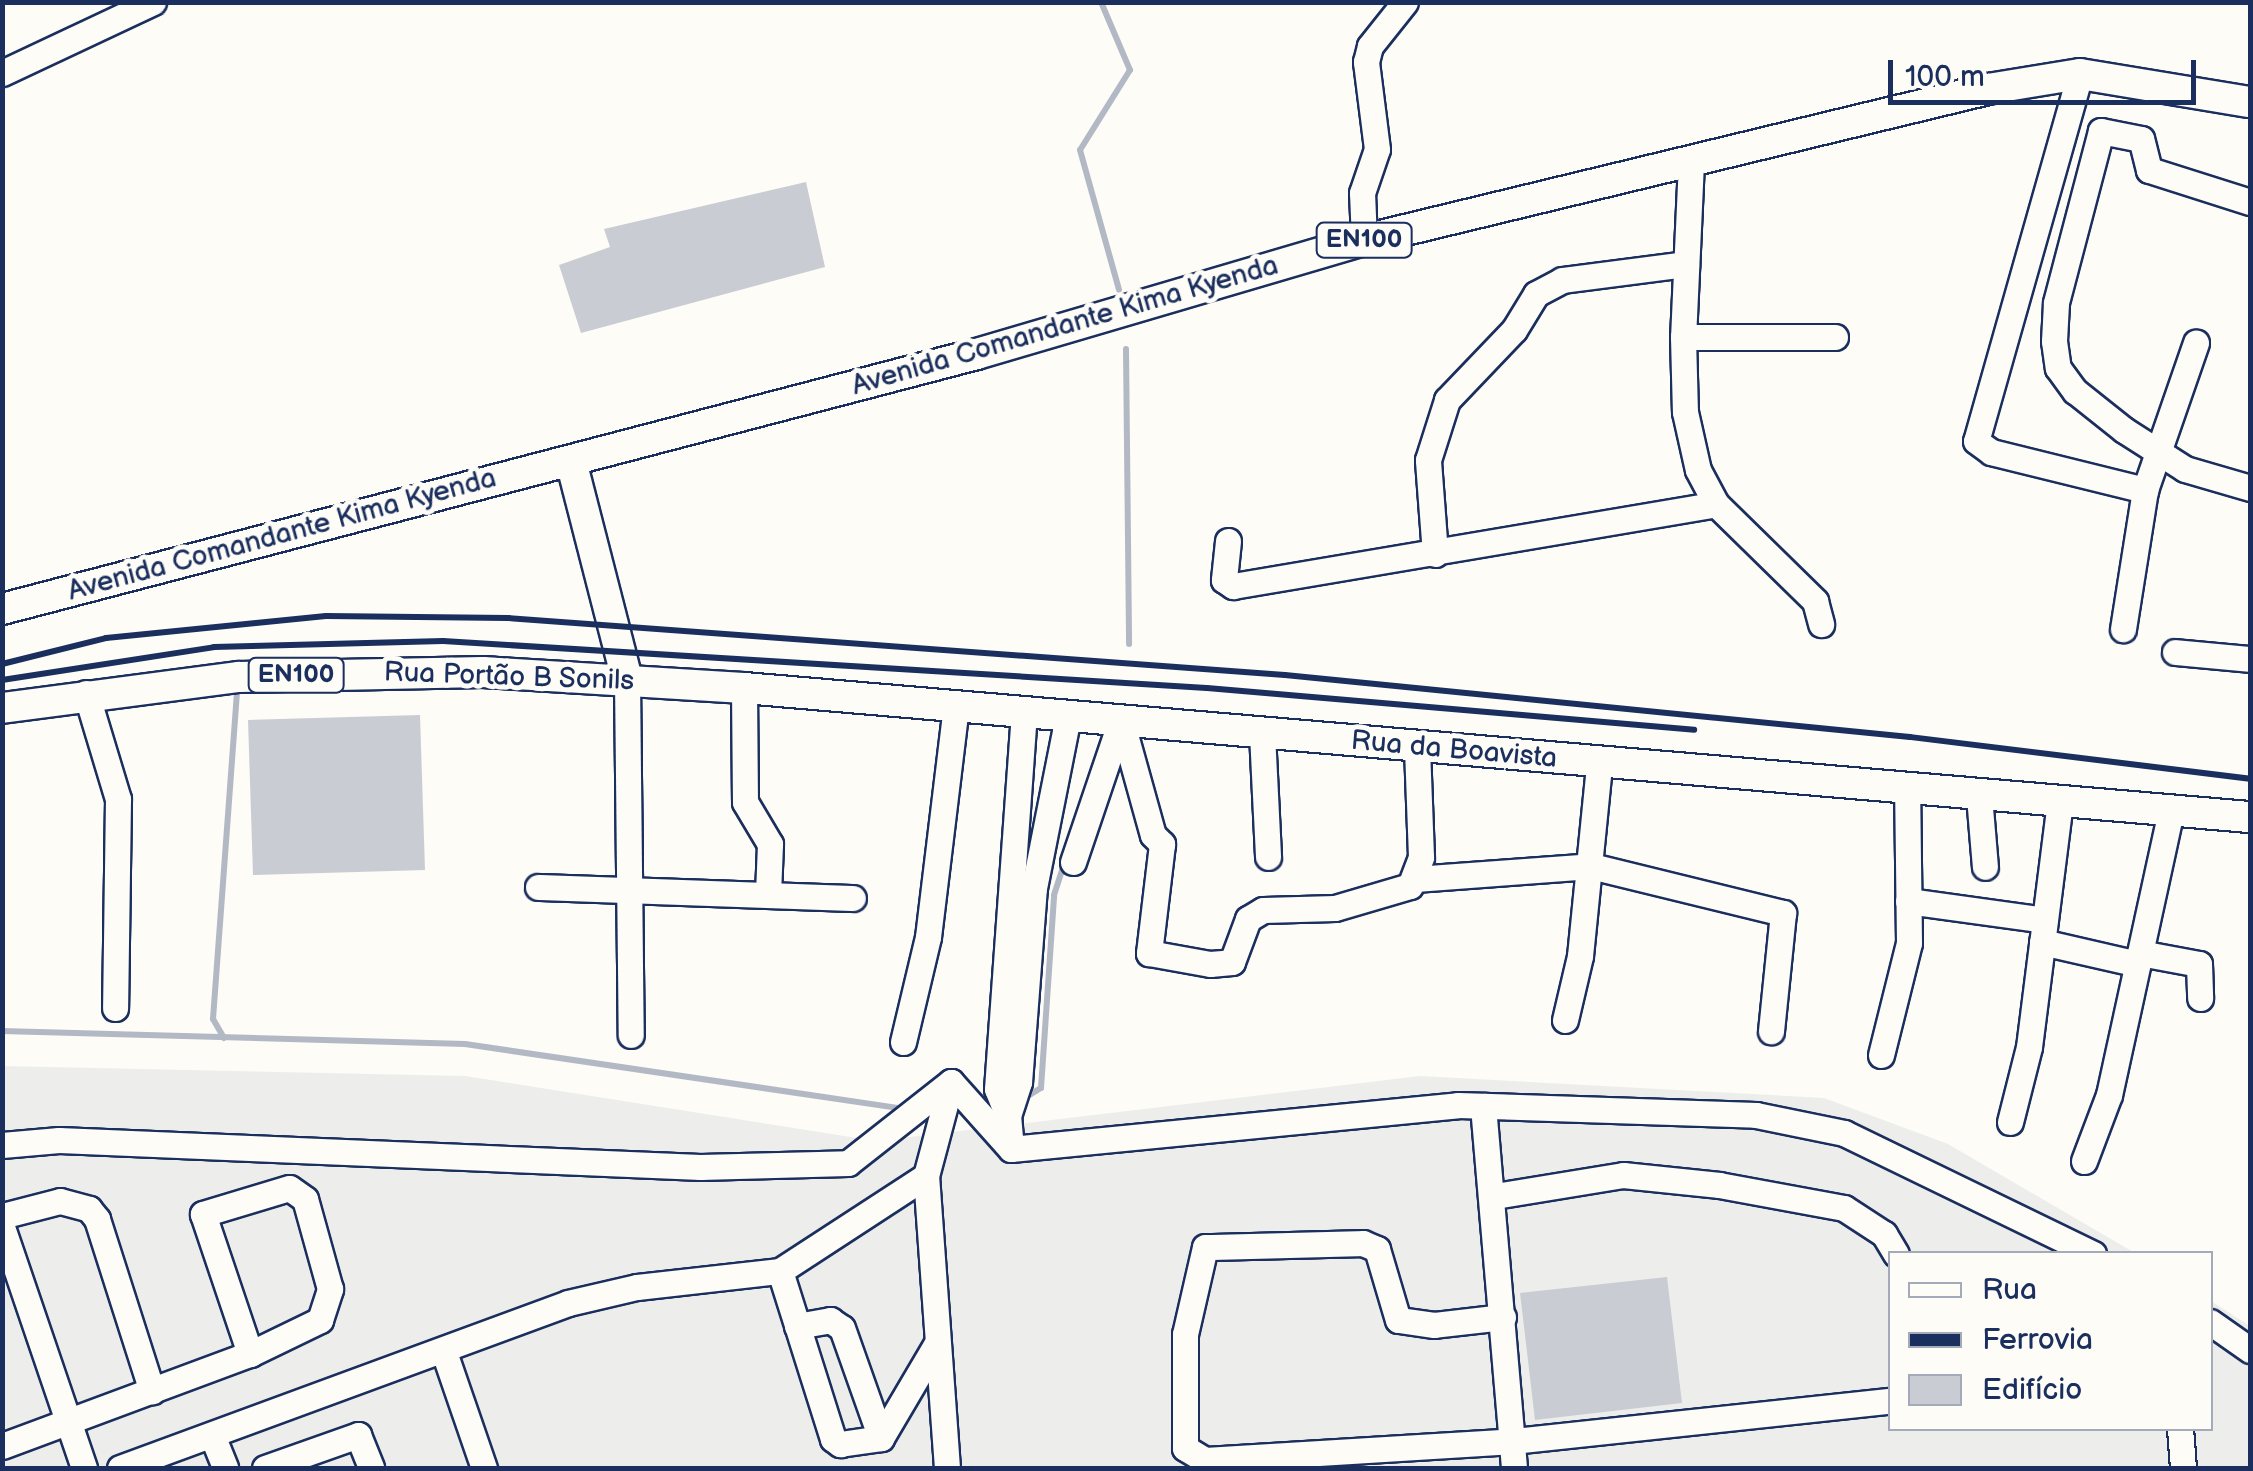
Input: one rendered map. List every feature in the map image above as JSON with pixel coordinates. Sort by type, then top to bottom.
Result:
[{"type":"main road","name":"Avenida Comandante Kima Kyenda","points":[[2,609],[977,354],[1364,240],[1988,89],[2080,74],[2250,102]]},
{"type":"main road","points":[[571,461],[642,680]]},
{"type":"main road","name":"Rua Portão B Sonils","points":[[2,708],[86,693],[340,674],[483,672],[642,680]]},
{"type":"main road","name":"Rua da Boavista","points":[[642,680],[1598,764],[1906,787],[2170,814],[2250,817]]},
{"type":"street","points":[[2,73],[153,2]]},
{"type":"street","points":[[1364,240],[1362,193],[1377,148],[1366,62],[1370,46],[1405,2]]},
{"type":"street","points":[[2080,74],[1976,440],[1990,452],[2146,490]]},
{"type":"street","points":[[2250,202],[2149,170],[2141,139],[2101,131],[2056,303],[2058,368],[2074,391],[2186,469],[2250,488]]},
{"type":"street","points":[[1691,162],[1683,337],[1686,412],[1698,470],[1716,504],[1815,601],[1820,624]]},
{"type":"street","points":[[1435,554],[1428,460],[1447,400],[1514,330],[1536,294],[1562,280],[1686,264]]},
{"type":"street","points":[[1683,337],[1835,337]]},
{"type":"street","points":[[2123,629],[2146,490],[2196,343]]},
{"type":"street","points":[[1228,542],[1224,580],[1230,586],[1716,504]]},
{"type":"street","points":[[2175,652],[2250,659]]},
{"type":"street","points":[[631,1035],[629,887],[642,680]]},
{"type":"street","points":[[744,688],[745,802],[770,844],[768,894]]},
{"type":"street","points":[[86,693],[118,799],[115,1008]]},
{"type":"street","points":[[903,1042],[928,937],[956,706]]},
{"type":"street","points":[[1010,1149],[1008,1116],[996,1089],[1024,712]]},
{"type":"street","points":[[1008,1116],[1019,1082],[1034,888],[1068,716]]},
{"type":"street","points":[[1073,862],[1121,720]]},
{"type":"street","points":[[1121,720],[1153,835],[1162,844],[1149,953],[1223,965],[1237,955],[1248,919],[1263,910],[1335,908],[1406,891],[1415,879],[1421,857],[1417,746]]},
{"type":"street","points":[[1262,734],[1268,858]]},
{"type":"street","points":[[1565,1020],[1591,866],[1598,764]]},
{"type":"street","points":[[1880,1056],[1909,943],[1906,787]]},
{"type":"street","points":[[1980,796],[1985,867]]},
{"type":"street","points":[[2010,1122],[2029,1047],[2060,802]]},
{"type":"street","points":[[2084,1161],[2109,1095],[2170,814]]},
{"type":"street","points":[[1415,879],[1591,866],[1784,914],[1771,1030]]},
{"type":"street","points":[[538,887],[629,887],[853,898]]},
{"type":"street","points":[[1908,901],[2044,931],[2139,959],[2199,964],[2200,998]]},
{"type":"street","points":[[951,1082],[1010,1149]]},
{"type":"street","points":[[2,1144],[59,1140],[700,1167],[848,1163],[951,1082]]},
{"type":"street","points":[[948,1468],[926,1176],[951,1082]]},
{"type":"street","points":[[1010,1149],[1483,1106],[1756,1114],[1844,1133],[2087,1251]]},
{"type":"street","points":[[1483,1106],[1495,1196],[1514,1468]]},
{"type":"street","points":[[1495,1196],[1623,1175],[1718,1184],[1844,1208],[1884,1234],[1894,1251]]},
{"type":"street","points":[[120,1468],[568,1304],[637,1287],[780,1271],[926,1176]]},
{"type":"street","points":[[2,1446],[250,1354],[320,1320],[330,1289],[305,1199],[290,1188],[203,1214],[250,1354]]},
{"type":"street","points":[[2,1216],[60,1201],[76,1203],[98,1219],[152,1391]]},
{"type":"street","points":[[2,1226],[84,1468]]},
{"type":"street","points":[[1503,1317],[1434,1326],[1398,1320],[1377,1249],[1363,1243],[1205,1247],[1185,1334],[1186,1448],[1205,1460],[1513,1440],[1888,1402]]},
{"type":"street","points":[[780,1271],[833,1439],[852,1446],[881,1438],[937,1343]]},
{"type":"street","points":[[798,1326],[830,1320],[842,1328],[881,1438]]},
{"type":"street","points":[[2213,1324],[2250,1350]]},
{"type":"street","points":[[444,1352],[484,1468]]},
{"type":"street","points":[[2180,1431],[2183,1468]]},
{"type":"street","points":[[271,1467],[358,1434],[371,1468]]},
{"type":"street","points":[[212,1436],[225,1468]]},
{"type":"shaded area","points":[[3,1066],[465,1076],[876,1141],[1420,1076],[1824,1098],[1948,1144],[2132,1251],[1888,1251],[1888,1431],[2213,1431],[2213,1302],[2250,1326],[2250,1468],[3,1468]]},
{"type":"building","points":[[806,182],[825,267],[581,333],[559,265],[610,247],[604,229]]},
{"type":"building","points":[[420,715],[425,870],[253,875],[248,720]]},
{"type":"building","points":[[1667,1277],[1682,1403],[1535,1420],[1520,1293]]},
{"type":"waterway","points":[[1101,2],[1130,70],[1080,150],[1119,290]]},
{"type":"waterway","points":[[1126,349],[1129,644]]},
{"type":"waterway","points":[[224,1038],[213,1019],[237,689]]},
{"type":"waterway","points":[[1028,1096],[1041,1088],[1054,895],[1065,862]]},
{"type":"waterway","points":[[2,1031],[465,1044],[904,1109]]},
{"type":"railway","points":[[2,664],[106,638],[326,616],[508,618],[1285,675],[1910,737],[2250,779]]},
{"type":"railway","points":[[2,680],[214,647],[443,641],[1207,688],[1694,730]]}]
